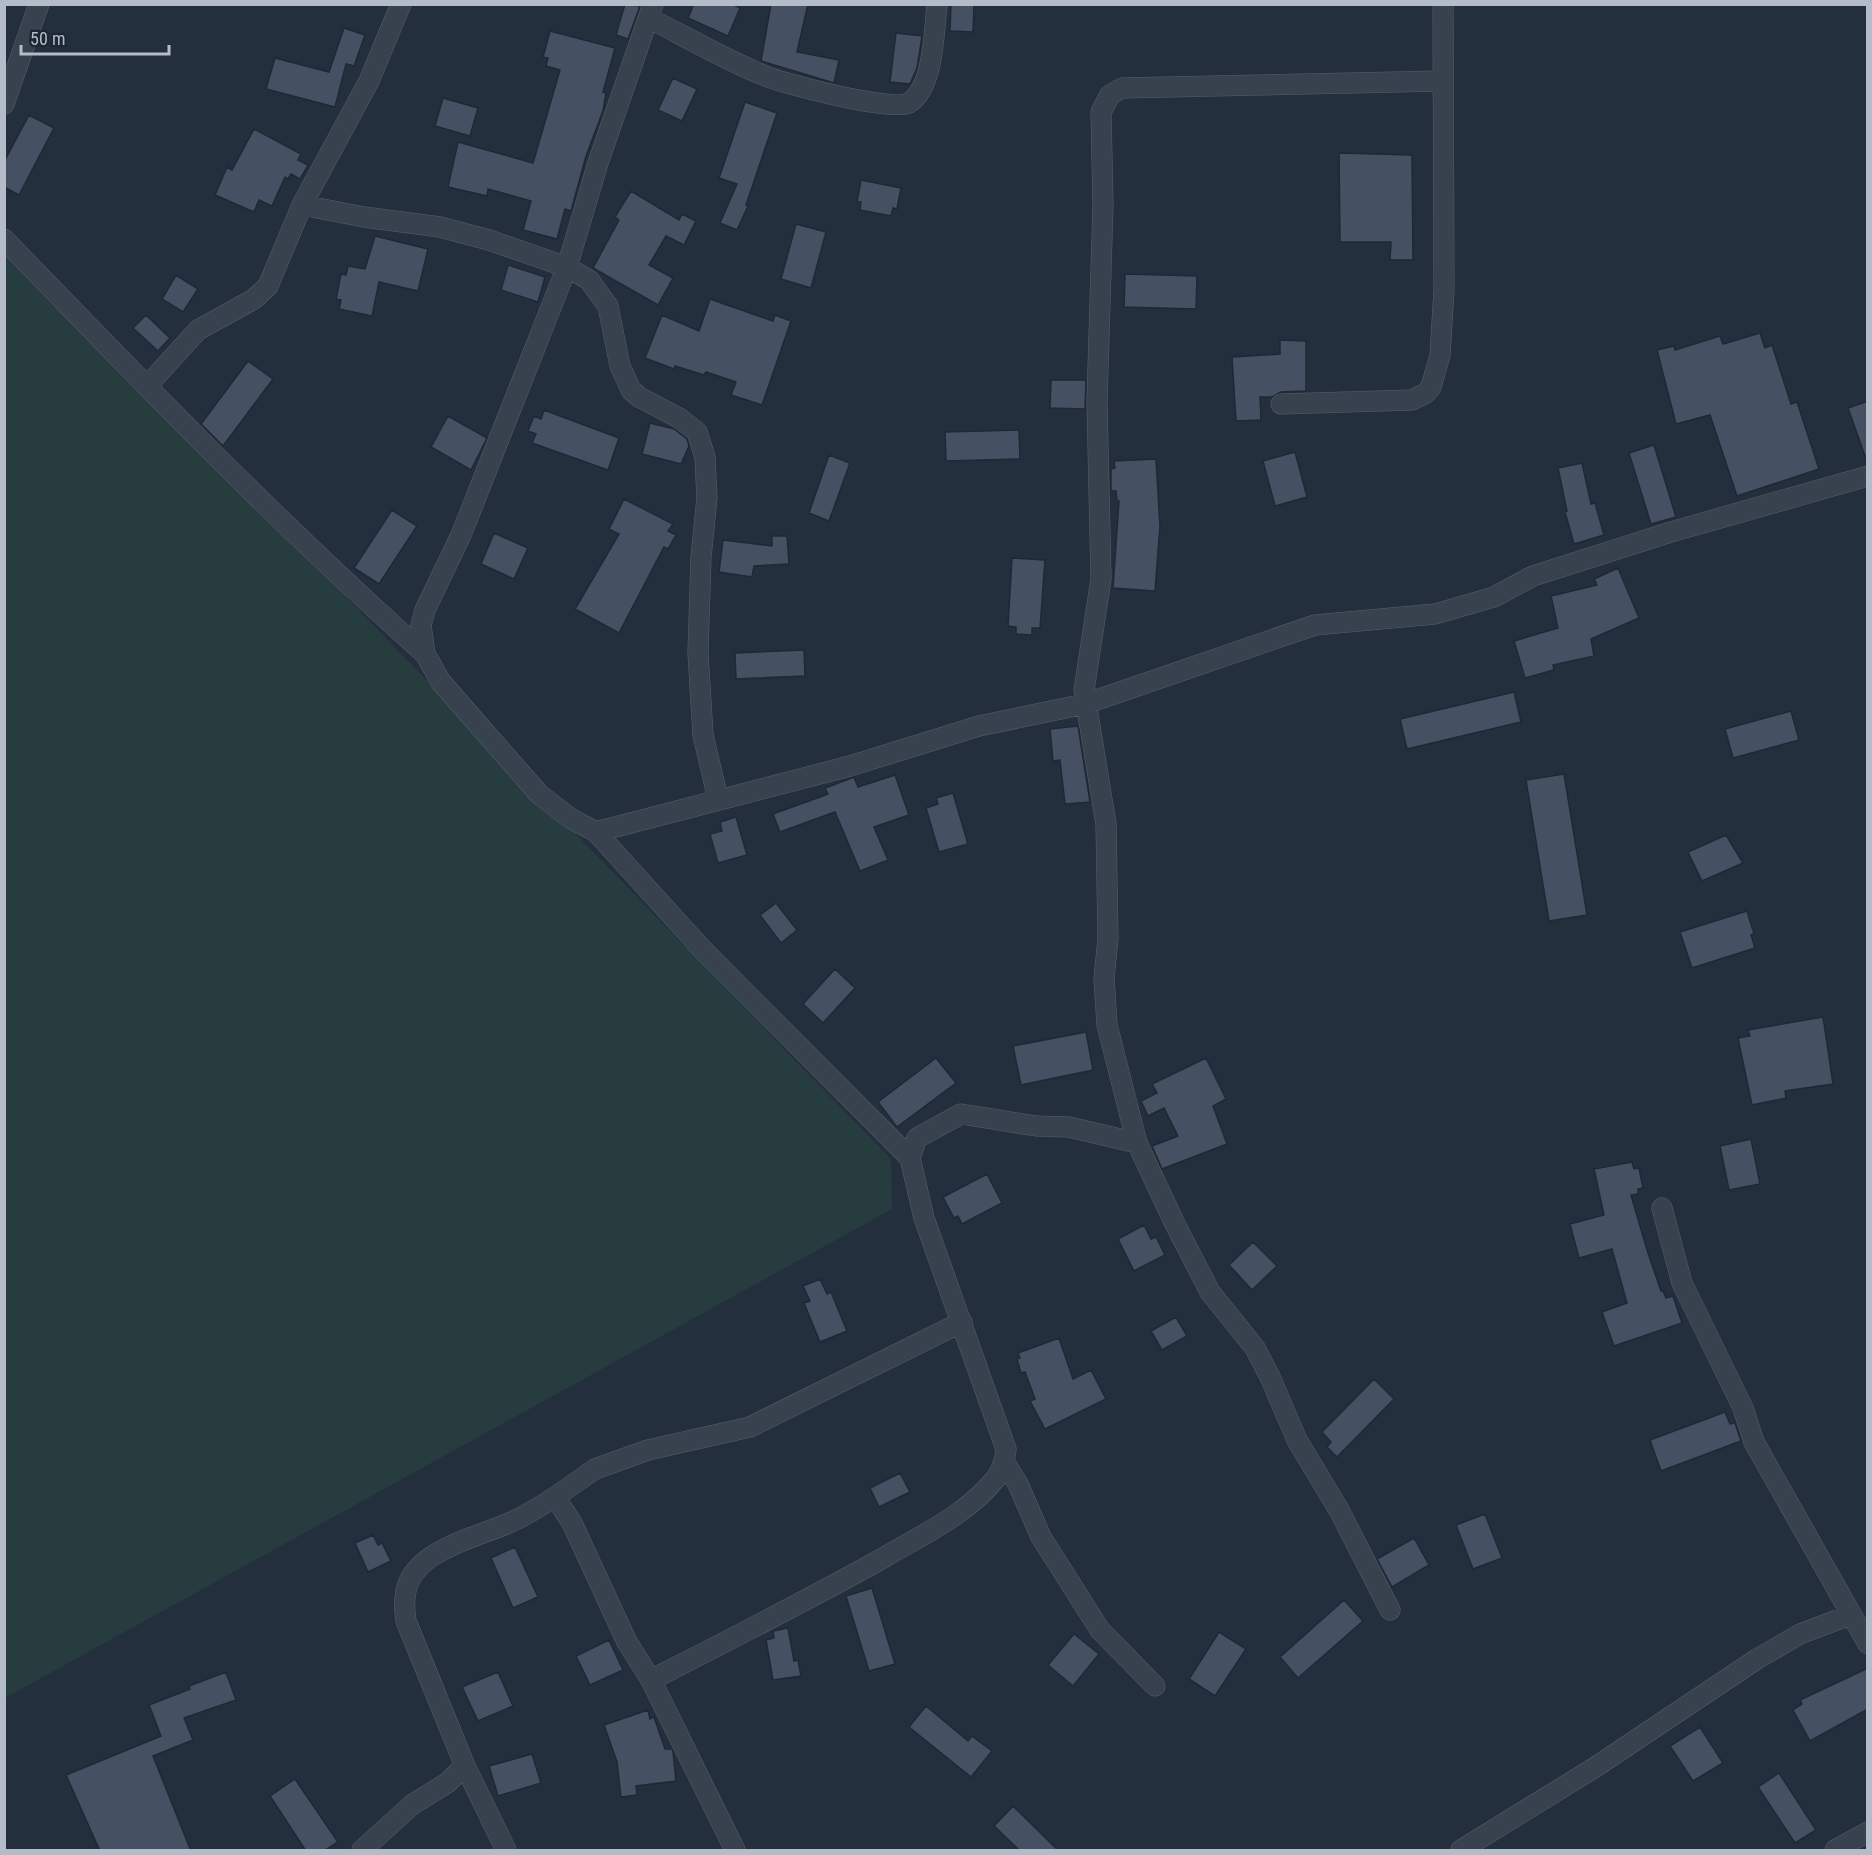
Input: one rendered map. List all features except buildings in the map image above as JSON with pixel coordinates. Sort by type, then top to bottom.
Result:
[{"type":"street","points":[[4,104],[39,4]]},
{"type":"street","points":[[147,386],[198,330],[254,298],[268,286],[302,205],[369,81],[401,4]]},
{"type":"street","points":[[425,654],[421,625],[425,610],[461,535],[567,267],[598,163],[651,11],[764,76],[876,105],[899,105],[908,103],[915,97],[927,78],[937,4]]},
{"type":"street","points":[[1281,404],[1412,400],[1426,393],[1431,387],[1440,355],[1444,290],[1443,4]]},
{"type":"street","points":[[1390,1610],[1339,1510],[1297,1440],[1255,1348],[1210,1292],[1175,1224],[1137,1143],[1107,1025],[1104,978],[1108,903],[1106,824],[1085,704],[1086,670],[1101,579],[1097,401],[1103,205],[1101,128],[1103,106],[1110,95],[1122,88],[1442,81]]},
{"type":"street","points":[[302,205],[364,217],[440,227],[489,240],[567,267],[589,280],[608,306],[620,366],[631,390],[639,397],[679,418],[697,432],[705,457],[707,498],[701,557],[698,653],[702,735],[718,799]]},
{"type":"street","points":[[4,239],[342,581],[425,654],[441,682],[539,794],[570,818],[596,832],[702,949],[910,1158],[924,1218],[1006,1449],[1005,1463],[997,1478],[972,1502],[920,1537],[826,1590],[651,1680]]},
{"type":"street","points":[[596,832],[850,766],[979,726],[1085,704],[1316,625],[1435,614],[1484,600],[1533,576],[1671,532],[1868,476]]},
{"type":"street","points":[[910,1158],[917,1138],[961,1114],[1036,1126],[1069,1127],[1137,1143]]},
{"type":"street","points":[[1662,1208],[1682,1283],[1743,1408],[1754,1442],[1868,1644]]},
{"type":"street","points":[[507,1851],[465,1766],[406,1622],[404,1596],[414,1574],[446,1546],[512,1522],[555,1497],[595,1469],[638,1454],[750,1427],[962,1322]]},
{"type":"street","points":[[1005,1463],[1018,1484],[1041,1536],[1100,1630],[1155,1686]]},
{"type":"street","points":[[555,1497],[572,1523],[627,1642],[651,1680],[735,1851]]},
{"type":"street","points":[[1461,1851],[1594,1768],[1757,1659],[1800,1634],[1850,1615]]},
{"type":"street","points":[[362,1851],[413,1804],[447,1783],[465,1766]]},
{"type":"street","points":[[1834,1851],[1868,1833]]},
{"type":"green space","points":[[4,244],[891,1159],[892,1209],[5,1698]]}]
